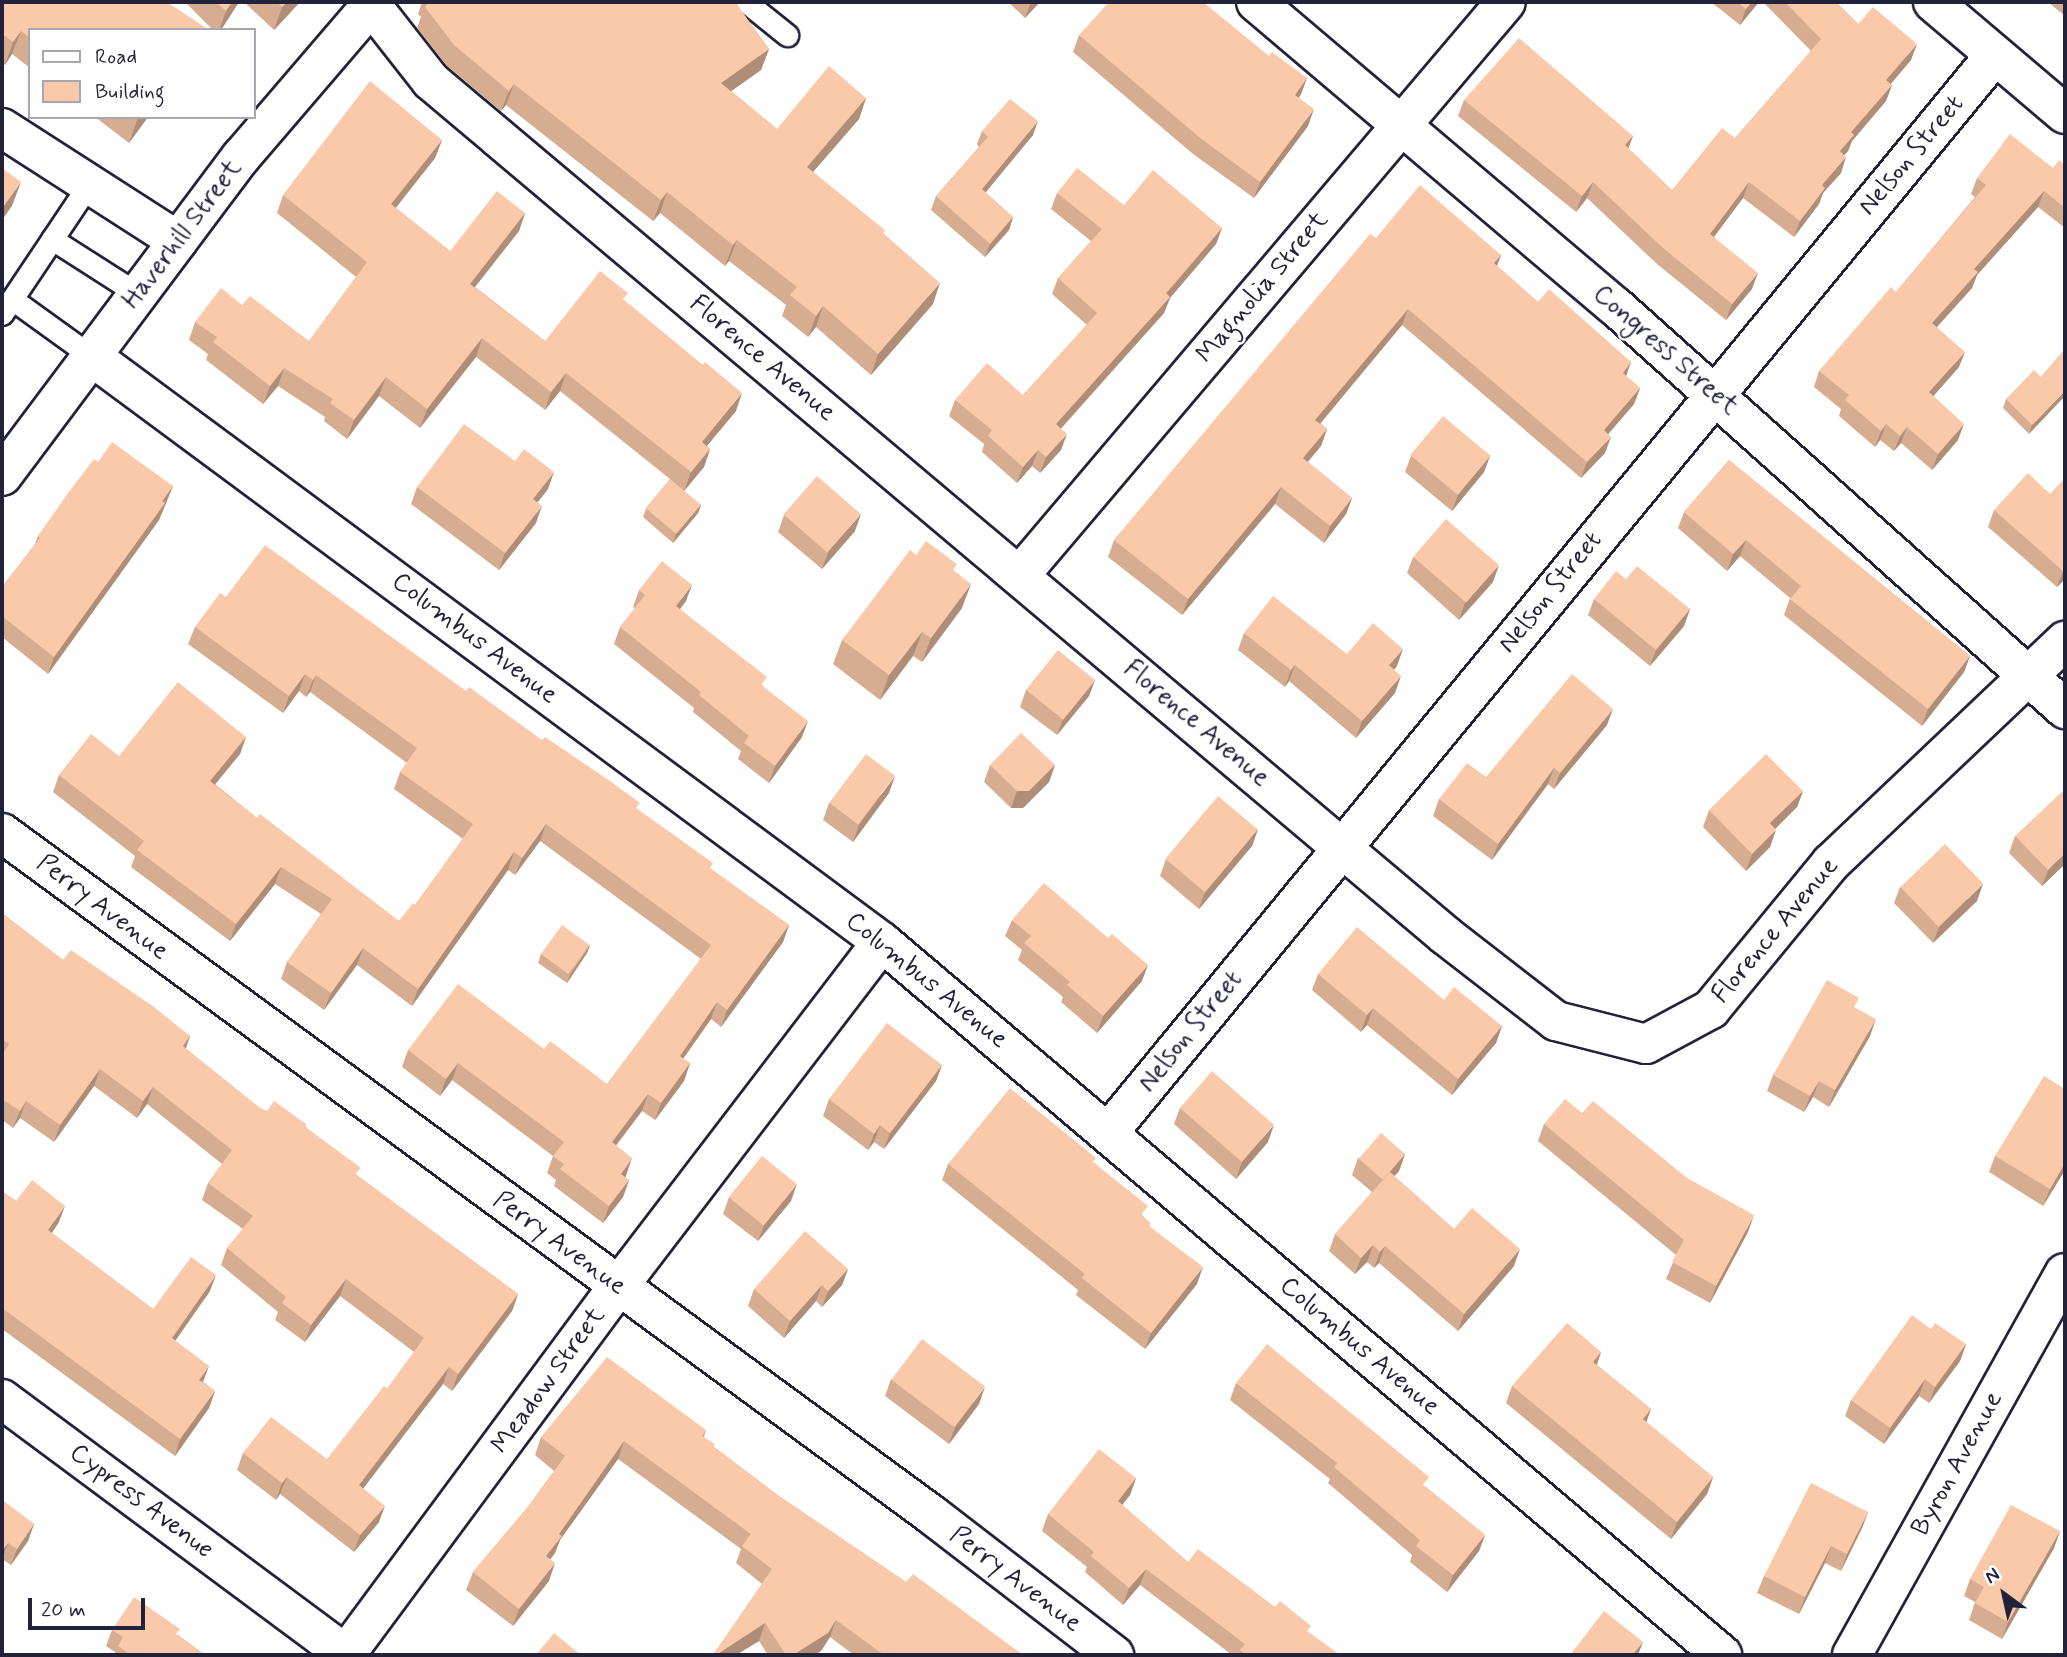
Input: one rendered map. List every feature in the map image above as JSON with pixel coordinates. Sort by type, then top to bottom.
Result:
[{"type":"street","name":"Congress Street","points":[[1256,2],[1714,394],[2065,709]]},
{"type":"street","name":"Magnolia Street","points":[[1020,575],[1506,2]]},
{"type":"street","points":[[1933,2],[2065,114]]},
{"type":"street","name":"Haverhill Street","points":[[2,476],[242,157],[371,3]]},
{"type":"street","name":"Florence Avenue","points":[[371,3],[431,81],[1445,935],[1556,1021],[1646,1044],[1712,1009],[1831,863],[2065,641]]},
{"type":"street","name":"Nelson Street","points":[[1108,1133],[1995,55]]},
{"type":"street","points":[[2,128],[178,241]]},
{"type":"street","name":"Columbus Avenue","points":[[91,356],[882,942],[1722,1655]]},
{"type":"street","name":"Perry Avenue","points":[[2,834],[932,1515],[1114,1655]]},
{"type":"street","name":"Meadow Street","points":[[346,1655],[618,1287],[882,942]]},
{"type":"street","name":"Byron Avenue","points":[[1852,1655],[2065,1273]]},
{"type":"street","name":"Cypress Avenue","points":[[2,1399],[346,1655]]},
{"type":"lane","points":[[746,2],[787,35]]},
{"type":"lane","points":[[89,184],[7,307],[91,356]]},
{"type":"lane","points":[[52,239],[138,294]]},
{"type":"building","points":[[2,2],[167,2],[206,28],[28,28],[28,36],[21,31],[13,42],[2,34]]},
{"type":"building","points":[[216,2],[232,2],[226,11]]},
{"type":"building","points":[[429,2],[735,2],[769,49],[721,83],[777,129],[829,66],[866,98],[807,167],[885,230],[883,233],[940,283],[878,354],[823,306],[816,316],[790,295],[797,287],[737,240],[733,245],[667,192],[661,200],[514,84],[509,91],[454,45],[425,7]]},
{"type":"building","points":[[1109,2],[1203,2],[1269,56],[1272,52],[1307,78],[1295,95],[1314,109],[1260,182],[1199,137],[1079,35]]},
{"type":"building","points":[[1737,2],[1752,2],[1746,9]]},
{"type":"building","points":[[1785,2],[1836,2],[1858,24],[1873,7],[1917,44],[1886,80],[1892,85],[1851,132],[1854,135],[1840,151],[1846,157],[1822,185],[1825,188],[1800,221],[1749,182],[1710,234],[1758,273],[1732,304],[1663,248],[1593,182],[1582,196],[1464,100],[1519,38],[1633,136],[1625,145],[1672,190],[1722,128],[1735,138],[1821,39]]},
{"type":"building","points":[[370,81],[442,140],[391,204],[450,251],[497,191],[525,213],[470,284],[545,341],[600,271],[628,293],[623,299],[703,365],[705,362],[742,393],[702,442],[710,449],[691,472],[566,373],[551,392],[482,338],[427,409],[386,377],[354,420],[330,403],[333,399],[284,368],[270,386],[213,342],[217,337],[195,322],[221,288],[242,305],[250,296],[309,341],[367,262],[283,195]]},
{"type":"building","points":[[1010,99],[1038,121],[982,189],[1013,217],[990,244],[936,196],[988,137],[982,131]]},
{"type":"building","points":[[2010,134],[2053,168],[2059,160],[2065,165],[2065,208],[2044,191],[1974,269],[1978,272],[1932,323],[1965,352],[1929,392],[1964,424],[1938,454],[1907,427],[1900,436],[1886,424],[1881,431],[1845,400],[1849,395],[1819,371],[1891,287],[1896,292],[1986,185],[1977,178]]},
{"type":"building","points":[[2,168],[21,182],[2,208]]},
{"type":"building","points":[[1077,168],[1124,205],[1153,170],[1222,228],[1166,293],[1170,297],[1056,424],[1067,434],[1046,457],[1038,450],[1023,467],[988,436],[992,430],[955,400],[987,363],[1023,395],[1097,313],[1058,278],[1102,229],[1057,193]]},
{"type":"building","points":[[1420,185],[1501,255],[1494,263],[1538,302],[1549,289],[1631,362],[1623,373],[1640,388],[1604,430],[1611,437],[1587,462],[1408,309],[1315,420],[1327,429],[1303,458],[1352,498],[1330,526],[1281,487],[1188,599],[1114,540],[1370,234],[1376,238]]},
{"type":"building","points":[[2065,349],[2065,391],[2032,425],[2006,399],[2034,370],[2041,377]]},
{"type":"building","points":[[1443,416],[1490,456],[1458,495],[1410,455]]},
{"type":"building","points":[[464,424],[515,461],[524,449],[554,472],[533,499],[542,506],[505,553],[417,487]]},
{"type":"building","points":[[112,442],[173,486],[162,501],[165,503],[54,657],[2,616],[2,587],[40,538],[38,536],[68,493],[94,459],[98,462]]},
{"type":"building","points":[[1729,460],[1970,656],[1928,709],[1790,599],[1801,586],[1746,540],[1733,554],[1684,512]]},
{"type":"building","points":[[2028,473],[2050,494],[2065,478],[2063,571],[1994,510]]},
{"type":"building","points":[[817,476],[861,514],[827,553],[784,514]]},
{"type":"building","points":[[670,479],[701,505],[676,534],[646,508]]},
{"type":"building","points":[[1446,519],[1499,565],[1466,603],[1413,557]]},
{"type":"building","points":[[926,541],[957,564],[953,570],[971,584],[931,638],[922,632],[889,675],[842,640],[910,550],[916,555]]},
{"type":"building","points":[[265,545],[466,691],[469,687],[542,740],[545,737],[610,781],[640,803],[636,808],[713,863],[710,868],[789,925],[727,1010],[717,1002],[680,1056],[690,1063],[661,1103],[648,1094],[612,1142],[632,1158],[621,1174],[629,1180],[609,1206],[560,1169],[564,1164],[553,1156],[564,1142],[458,1063],[446,1079],[408,1050],[458,984],[544,1049],[550,1041],[607,1084],[711,945],[546,824],[522,858],[514,852],[418,989],[363,948],[331,993],[287,962],[332,899],[281,867],[236,924],[137,850],[144,841],[59,775],[91,734],[119,756],[178,682],[246,737],[210,781],[257,818],[260,814],[399,921],[413,903],[415,905],[473,824],[400,772],[417,748],[316,675],[313,680],[305,674],[289,696],[195,627],[220,593],[226,597]]},
{"type":"building","points":[[662,561],[692,585],[676,606],[767,677],[761,685],[808,721],[775,766],[744,743],[749,736],[699,695],[701,692],[620,627],[645,595],[639,590]]},
{"type":"building","points":[[1637,566],[1690,609],[1656,650],[1594,599],[1616,571],[1626,579]]},
{"type":"building","points":[[1273,596],[1347,654],[1373,623],[1403,649],[1389,665],[1401,676],[1362,721],[1295,665],[1291,670],[1244,633]]},
{"type":"building","points":[[1058,650],[1095,680],[1063,720],[1026,690]]},
{"type":"building","points":[[1572,674],[1613,709],[1560,773],[1554,768],[1498,844],[1439,799],[1467,763],[1486,777]]},
{"type":"building","points":[[1021,733],[1055,765],[1029,791],[1017,791],[990,765]]},
{"type":"building","points":[[866,754],[895,776],[858,824],[829,803]]},
{"type":"building","points":[[1766,754],[1803,791],[1770,823],[1776,830],[1752,854],[1709,810]]},
{"type":"building","points":[[2065,789],[2065,853],[2048,870],[2015,836]]},
{"type":"building","points":[[1218,796],[1258,829],[1205,892],[1165,859]]},
{"type":"building","points":[[1945,844],[1983,884],[1939,927],[1900,887]]},
{"type":"building","points":[[1044,883],[1108,938],[1112,934],[1148,965],[1103,1016],[1067,985],[1070,982],[1024,943],[1031,936],[1012,920]]},
{"type":"building","points":[[2,913],[63,960],[71,950],[154,1007],[190,1036],[183,1046],[261,1109],[267,1111],[274,1101],[306,1124],[304,1126],[361,1168],[355,1174],[518,1294],[458,1374],[449,1367],[359,1485],[385,1506],[360,1535],[287,1477],[282,1483],[243,1453],[271,1417],[327,1459],[384,1386],[387,1389],[424,1338],[346,1279],[311,1325],[282,1303],[286,1297],[227,1248],[253,1216],[208,1183],[232,1150],[153,1087],[143,1101],[100,1069],[60,1125],[26,1101],[20,1111],[2,1099],[2,1055],[9,1044],[2,1039]]},
{"type":"building","points":[[562,925],[590,945],[568,974],[541,954]]},
{"type":"building","points":[[1357,927],[1444,1000],[1454,987],[1502,1026],[1458,1079],[1373,1008],[1367,1015],[1318,974]]},
{"type":"building","points":[[1827,980],[1859,998],[1854,1007],[1876,1019],[1835,1090],[1819,1081],[1810,1096],[1773,1075]]},
{"type":"building","points":[[887,1023],[942,1065],[890,1133],[880,1125],[874,1134],[829,1099]]},
{"type":"building","points":[[1212,1071],[1274,1125],[1242,1162],[1180,1108]]},
{"type":"building","points":[[2044,1076],[2065,1089],[2065,1163],[2050,1189],[1995,1156]]},
{"type":"building","points":[[1010,1088],[1096,1158],[1093,1162],[1148,1206],[1141,1215],[1151,1223],[1149,1226],[1203,1267],[1151,1333],[1082,1278],[1085,1274],[948,1164]]},
{"type":"building","points":[[1565,1099],[1582,1113],[1593,1101],[1687,1178],[1754,1215],[1716,1286],[1672,1262],[1684,1240],[1544,1124]]},
{"type":"building","points":[[1381,1133],[1405,1154],[1383,1180],[1359,1159]]},
{"type":"building","points":[[762,1156],[797,1184],[764,1226],[729,1197]]},
{"type":"building","points":[[1390,1172],[1454,1229],[1472,1208],[1520,1249],[1464,1314],[1385,1246],[1380,1252],[1373,1245],[1361,1258],[1335,1234]]},
{"type":"building","points":[[32,1180],[65,1206],[48,1230],[153,1309],[191,1257],[216,1275],[172,1338],[209,1366],[199,1380],[215,1391],[180,1439],[2,1308],[2,1191],[16,1201]]},
{"type":"building","points":[[805,1231],[848,1269],[828,1291],[822,1285],[790,1321],[754,1289]]},
{"type":"building","points":[[1912,1315],[1931,1329],[1935,1323],[1966,1344],[1935,1387],[1925,1379],[1890,1428],[1851,1400]]},
{"type":"building","points":[[1567,1323],[1601,1352],[1593,1362],[1651,1409],[1643,1419],[1713,1477],[1677,1522],[1512,1386]]},
{"type":"building","points":[[922,1339],[985,1387],[954,1427],[891,1380]]},
{"type":"building","points":[[1267,1344],[1429,1477],[1423,1485],[1485,1535],[1453,1575],[1416,1546],[1420,1540],[1334,1467],[1337,1463],[1236,1383]]},
{"type":"building","points":[[607,1357],[706,1430],[702,1436],[715,1444],[713,1446],[779,1496],[906,1582],[913,1574],[1023,1655],[884,1655],[836,1620],[828,1633],[793,1655],[786,1655],[765,1623],[713,1655],[772,1569],[742,1546],[751,1534],[624,1441],[546,1556],[555,1563],[519,1609],[473,1572],[527,1508],[565,1456],[541,1437]]},
{"type":"building","points":[[1099,1449],[1136,1478],[1118,1501],[1188,1562],[1198,1549],[1275,1607],[1280,1601],[1311,1626],[1307,1631],[1340,1655],[1246,1655],[1240,1650],[1245,1644],[1146,1569],[1129,1588],[1091,1556],[1094,1552],[1048,1514]]},
{"type":"building","points":[[1811,1483],[1868,1512],[1847,1554],[1831,1546],[1805,1597],[1764,1576]]},
{"type":"building","points":[[2,1500],[34,1524],[17,1549],[8,1543],[2,1551]]},
{"type":"building","points":[[2011,1505],[2060,1531],[2008,1622],[1975,1603],[1984,1587],[1970,1579]]},
{"type":"building","points":[[134,1597],[180,1629],[176,1634],[205,1655],[131,1655],[118,1646],[123,1637],[112,1630]]},
{"type":"building","points":[[1604,1611],[1643,1642],[1632,1655],[1570,1655]]},
{"type":"building","points":[[554,1633],[581,1655],[536,1655]]}]
